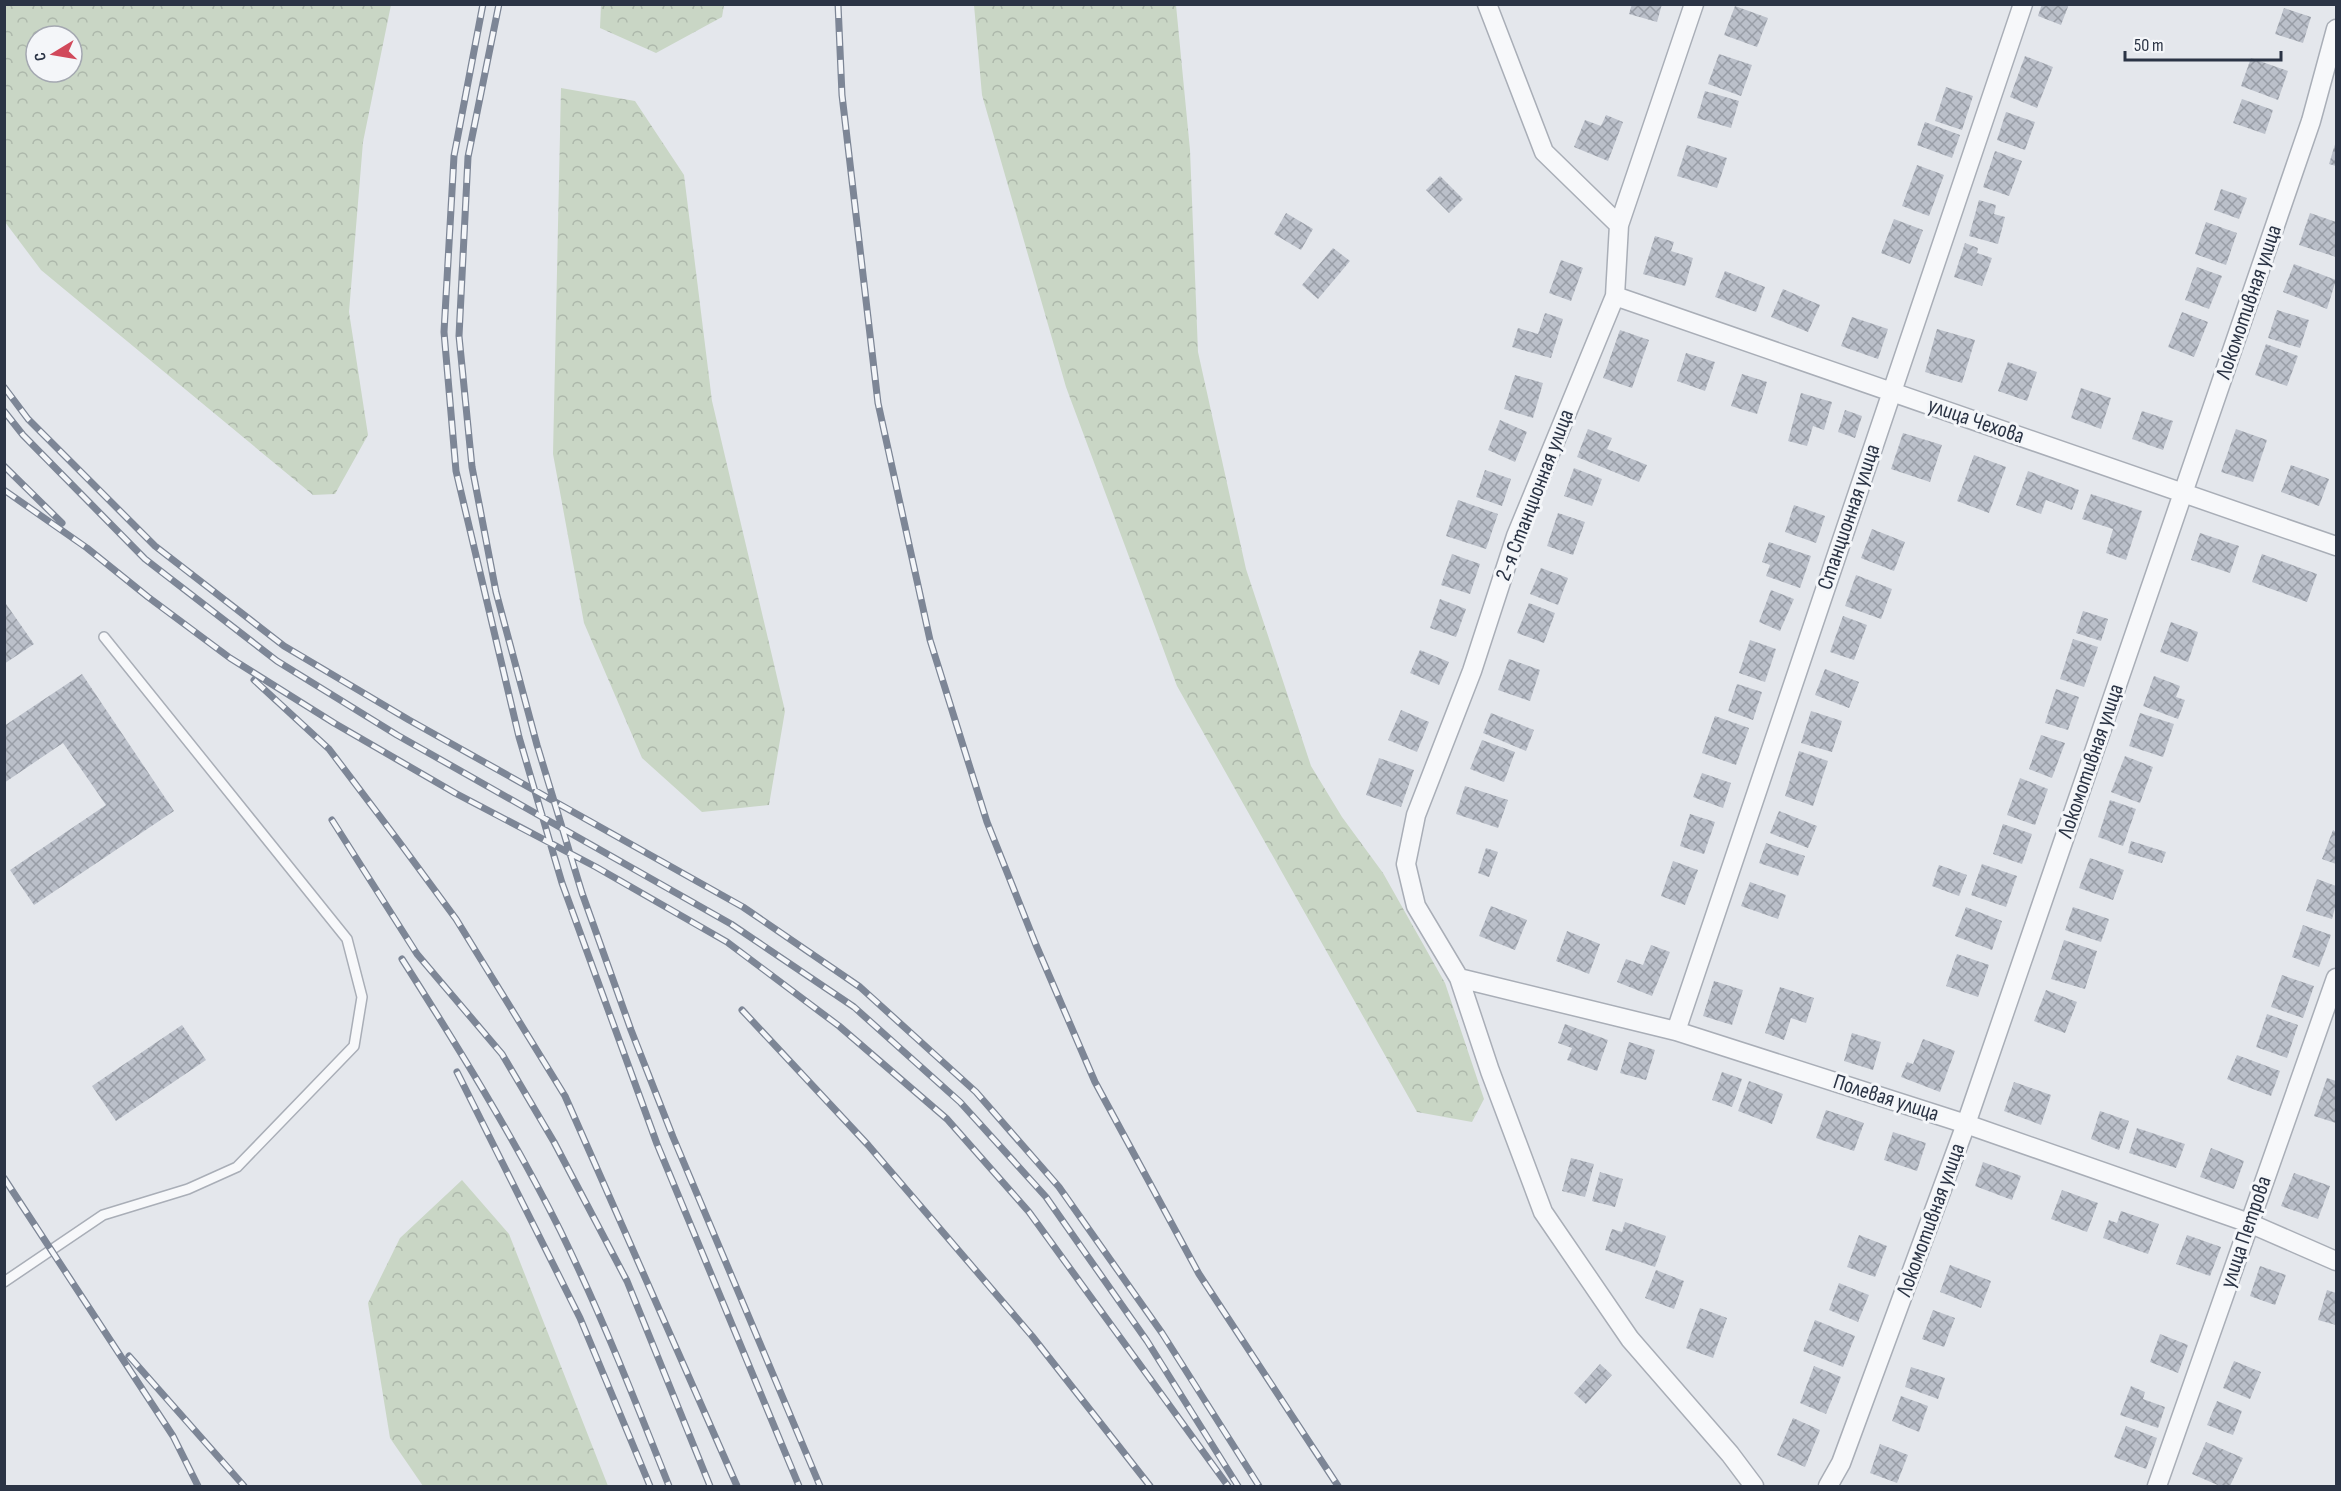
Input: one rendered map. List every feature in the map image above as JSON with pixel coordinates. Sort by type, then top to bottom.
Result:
[{"type":"street","points":[[1487,4],[1544,152],[1619,225]]},
{"type":"street","name":"2-я Станционная улица","points":[[1694,4],[1619,225],[1615,296],[1516,536],[1472,670],[1416,815],[1406,864],[1416,906],[1459,978],[1490,1071],[1543,1212],[1630,1339],[1730,1454],[1754,1486]]},
{"type":"street","name":"Станционная улица","points":[[1676,1031],[2023,4]]},
{"type":"street","name":"Локомотивная улица","points":[[1827,1486],[1841,1463],[1966,1124],[2311,121],[2337,29]]},
{"type":"street","name":"улица Чехова","points":[[1615,296],[2337,546]]},
{"type":"street","name":"Полевая улица","points":[[1459,978],[1676,1031],[1966,1124],[2249,1222],[2337,1261]]},
{"type":"street","name":"улица Петрова","points":[[2157,1486],[2337,978]]},
{"type":"lane","points":[[4,1282],[103,1215],[188,1189],[237,1167],[354,1046],[362,997],[347,939],[104,637]]},
{"type":"green space","points":[[5,4],[391,5],[363,142],[349,312],[368,435],[335,494],[313,495],[41,270],[5,222]]},
{"type":"green space","points":[[601,4],[724,5],[722,17],[656,53],[600,28]]},
{"type":"green space","points":[[974,5],[1176,5],[1190,150],[1198,352],[1246,569],[1311,766],[1342,817],[1383,873],[1445,983],[1484,1099],[1472,1122],[1417,1112],[1177,686],[1066,387],[982,95]]},
{"type":"green space","points":[[561,88],[635,101],[684,175],[712,401],[785,711],[769,805],[702,812],[642,758],[584,623],[553,454]]},
{"type":"green space","points":[[462,1180],[509,1234],[608,1486],[423,1486],[390,1438],[368,1303],[400,1238]]},
{"type":"building","points":[[1632,4],[1662,4],[1657,22],[1629,14]]},
{"type":"building","points":[[2042,4],[2069,4],[2061,25],[2038,16]]},
{"type":"building","points":[[1735,6],[1768,18],[1757,47],[1724,35]]},
{"type":"building","points":[[2284,8],[2311,17],[2303,43],[2275,34]]},
{"type":"building","points":[[1719,54],[1752,65],[1741,96],[1708,84]]},
{"type":"building","points":[[2025,56],[2053,67],[2037,108],[2010,97]]},
{"type":"building","points":[[2251,58],[2288,71],[2278,100],[2241,86]]},
{"type":"building","points":[[1946,87],[1973,96],[1962,130],[1935,121]]},
{"type":"building","points":[[1705,91],[1739,101],[1731,128],[1697,118]]},
{"type":"building","points":[[2242,99],[2273,110],[2265,134],[2233,123]]},
{"type":"building","points":[[2006,112],[2035,122],[2025,150],[1997,140]]},
{"type":"building","points":[[1606,115],[1623,122],[1608,161],[1574,147],[1585,120],[1601,126]]},
{"type":"building","points":[[1925,122],[1960,135],[1952,158],[1917,145]]},
{"type":"building","points":[[2336,141],[2336,166],[2329,164]]},
{"type":"building","points":[[1687,145],[1727,158],[1717,188],[1677,176]]},
{"type":"building","points":[[1995,151],[2022,161],[2009,196],[1983,187]]},
{"type":"building","points":[[1917,165],[1944,175],[1929,216],[1902,206]]},
{"type":"building","points":[[1440,176],[1463,199],[1449,213],[1426,190]]},
{"type":"building","points":[[2221,189],[2247,198],[2239,219],[2214,210]]},
{"type":"building","points":[[1979,200],[1996,205],[1994,214],[2005,217],[1998,244],[1969,236]]},
{"type":"building","points":[[1286,213],[1313,229],[1301,250],[1274,234]]},
{"type":"building","points":[[2310,213],[2336,222],[2336,257],[2299,245]]},
{"type":"building","points":[[1894,219],[1923,230],[1910,264],[1881,253]]},
{"type":"building","points":[[2206,222],[2237,233],[2226,265],[2195,254]]},
{"type":"building","points":[[1655,236],[1674,242],[1671,251],[1693,258],[1685,286],[1643,274]]},
{"type":"building","points":[[1965,243],[1978,248],[1977,253],[1992,258],[1982,286],[1954,277]]},
{"type":"building","points":[[1333,248],[1350,261],[1318,299],[1302,285]]},
{"type":"building","points":[[1561,260],[1583,268],[1571,301],[1549,293]]},
{"type":"building","points":[[2294,264],[2336,280],[2327,309],[2283,292]]},
{"type":"building","points":[[2197,267],[2222,276],[2209,309],[2185,300]]},
{"type":"building","points":[[1725,271],[1765,287],[1756,312],[1715,297]]},
{"type":"building","points":[[1783,289],[1820,305],[1808,332],[1771,317]]},
{"type":"building","points":[[2277,310],[2309,320],[2300,348],[2268,338]]},
{"type":"building","points":[[2182,312],[2208,322],[2194,357],[2168,347]]},
{"type":"building","points":[[1545,313],[1563,319],[1551,358],[1512,347],[1518,328],[1538,334]]},
{"type":"building","points":[[1852,317],[1888,329],[1878,359],[1841,346]]},
{"type":"building","points":[[1937,329],[1975,340],[1962,383],[1925,372]]},
{"type":"building","points":[[1620,330],[1649,340],[1632,388],[1603,378]]},
{"type":"building","points":[[2266,344],[2298,356],[2287,386],[2255,375]]},
{"type":"building","points":[[1686,353],[1715,362],[1705,391],[1677,381]]},
{"type":"building","points":[[2008,362],[2037,372],[2027,401],[1998,391]]},
{"type":"building","points":[[1742,374],[1767,382],[1757,414],[1731,406]]},
{"type":"building","points":[[1515,375],[1543,383],[1533,418],[1504,409]]},
{"type":"building","points":[[2081,388],[2111,398],[2101,429],[2071,418]]},
{"type":"building","points":[[1801,393],[1832,402],[1824,430],[1813,426],[1807,446],[1788,441]]},
{"type":"building","points":[[1845,410],[1862,416],[1855,438],[1838,432]]},
{"type":"building","points":[[2142,411],[2173,421],[2163,450],[2132,439]]},
{"type":"building","points":[[1500,420],[1527,432],[1515,462],[1488,450]]},
{"type":"building","points":[[1588,429],[1612,438],[1607,449],[1647,465],[1639,482],[1577,457]]},
{"type":"building","points":[[2236,429],[2267,440],[2253,482],[2221,472]]},
{"type":"building","points":[[1903,433],[1942,445],[1930,482],[1891,469]]},
{"type":"building","points":[[1974,455],[2006,467],[1989,513],[1957,501]]},
{"type":"building","points":[[2291,465],[2329,479],[2319,506],[2281,492]]},
{"type":"building","points":[[1574,468],[1602,479],[1592,506],[1564,496]]},
{"type":"building","points":[[1485,470],[1511,479],[1502,506],[1476,497]]},
{"type":"building","points":[[2028,471],[2079,490],[2072,510],[2046,500],[2041,514],[2016,505]]},
{"type":"building","points":[[2091,494],[2142,511],[2126,560],[2106,553],[2113,529],[2082,519]]},
{"type":"building","points":[[1458,500],[1498,514],[1486,549],[1446,536]]},
{"type":"building","points":[[1794,505],[1825,516],[1816,543],[1785,532]]},
{"type":"building","points":[[1558,513],[1585,522],[1573,555],[1547,546]]},
{"type":"building","points":[[1872,529],[1905,542],[1894,571],[1861,558]]},
{"type":"building","points":[[2200,533],[2239,546],[2230,573],[2191,560]]},
{"type":"building","points":[[1769,542],[1811,556],[1800,588],[1766,576],[1770,565],[1762,562]]},
{"type":"building","points":[[1452,554],[1480,564],[1470,594],[1441,585]]},
{"type":"building","points":[[2262,554],[2317,574],[2307,602],[2252,582]]},
{"type":"building","points":[[1541,568],[1568,578],[1558,605],[1530,594]]},
{"type":"building","points":[[1856,575],[1892,589],[1881,619],[1845,606]]},
{"type":"building","points":[[1771,590],[1794,599],[1780,631],[1759,622]]},
{"type":"building","points":[[1440,599],[1466,609],[1456,637],[1430,628]]},
{"type":"building","points":[[4,601],[34,644],[4,664]]},
{"type":"building","points":[[1529,603],[1555,613],[1544,643],[1517,633]]},
{"type":"building","points":[[2083,611],[2108,619],[2101,641],[2076,633]]},
{"type":"building","points":[[1843,616],[1867,625],[1854,660],[1830,652]]},
{"type":"building","points":[[2171,622],[2198,632],[2188,662],[2160,652]]},
{"type":"building","points":[[2073,639],[2098,647],[2084,687],[2060,679]]},
{"type":"building","points":[[1750,640],[1776,649],[1765,682],[1739,673]]},
{"type":"building","points":[[1420,650],[1449,662],[1439,685],[1410,673]]},
{"type":"building","points":[[1509,659],[1540,670],[1530,701],[1498,690]]},
{"type":"building","points":[[1825,669],[1859,682],[1849,708],[1815,695]]},
{"type":"building","points":[[82,674],[174,811],[34,905],[10,870],[106,805],[63,743],[4,783],[4,726]]},
{"type":"building","points":[[2154,676],[2180,686],[2176,697],[2185,700],[2178,719],[2143,706]]},
{"type":"building","points":[[1737,684],[1762,692],[1753,720],[1728,711]]},
{"type":"building","points":[[2056,689],[2079,697],[2068,730],[2045,723]]},
{"type":"building","points":[[1401,710],[1429,722],[1417,752],[1388,740]]},
{"type":"building","points":[[1811,711],[1842,721],[1832,752],[1801,743]]},
{"type":"building","points":[[1491,713],[1534,730],[1526,751],[1483,733]]},
{"type":"building","points":[[2140,713],[2174,724],[2163,757],[2129,746]]},
{"type":"building","points":[[1715,716],[1749,728],[1736,765],[1702,753]]},
{"type":"building","points":[[2041,735],[2065,743],[2052,778],[2029,769]]},
{"type":"building","points":[[1482,740],[1515,752],[1504,782],[1470,769]]},
{"type":"building","points":[[1799,751],[1828,761],[1813,806],[1785,796]]},
{"type":"building","points":[[2125,756],[2153,767],[2140,803],[2111,792]]},
{"type":"building","points":[[1379,758],[1414,770],[1401,807],[1366,795]]},
{"type":"building","points":[[1702,773],[1731,783],[1723,808],[1693,797]]},
{"type":"building","points":[[2020,778],[2048,789],[2035,825],[2007,815]]},
{"type":"building","points":[[1465,786],[1508,800],[1498,828],[1456,814]]},
{"type":"building","points":[[2110,800],[2136,809],[2123,846],[2098,837]]},
{"type":"building","points":[[1779,811],[1817,826],[1808,848],[1770,833]]},
{"type":"building","points":[[1690,814],[1715,822],[1704,854],[1680,846]]},
{"type":"building","points":[[2003,824],[2032,834],[2022,864],[1993,854]]},
{"type":"building","points":[[2333,830],[2336,832],[2336,864],[2322,859]]},
{"type":"building","points":[[2131,841],[2166,852],[2162,863],[2128,853]]},
{"type":"building","points":[[1766,843],[1805,856],[1798,876],[1759,863]]},
{"type":"building","points":[[1486,848],[1498,852],[1489,877],[1478,873]]},
{"type":"building","points":[[2090,858],[2124,870],[2113,900],[2079,888]]},
{"type":"building","points":[[1673,861],[1698,870],[1685,905],[1661,896]]},
{"type":"building","points":[[1982,864],[2017,876],[2006,907],[1971,895]]},
{"type":"building","points":[[1939,865],[1967,875],[1959,896],[1932,886]]},
{"type":"building","points":[[2317,879],[2336,886],[2336,904],[2332,919],[2306,911]]},
{"type":"building","points":[[1750,882],[1786,895],[1778,919],[1741,906]]},
{"type":"building","points":[[1491,906],[1527,920],[1515,950],[1479,936]]},
{"type":"building","points":[[1966,907],[2002,921],[1992,950],[1955,936]]},
{"type":"building","points":[[2073,907],[2109,919],[2101,942],[2065,930]]},
{"type":"building","points":[[2303,925],[2331,935],[2319,967],[2292,957]]},
{"type":"building","points":[[1567,931],[1600,944],[1589,974],[1556,961]]},
{"type":"building","points":[[2064,940],[2097,951],[2085,989],[2051,979]]},
{"type":"building","points":[[1651,945],[1670,952],[1652,996],[1617,982],[1626,959],[1643,965]]},
{"type":"building","points":[[1957,954],[1989,965],[1978,997],[1946,986]]},
{"type":"building","points":[[2282,975],[2314,986],[2303,1018],[2271,1007]]},
{"type":"building","points":[[1714,981],[1743,990],[1732,1025],[1703,1016]]},
{"type":"building","points":[[1780,987],[1814,998],[1806,1023],[1791,1018],[1784,1040],[1765,1033]]},
{"type":"building","points":[[2046,990],[2077,1002],[2065,1033],[2034,1021]]},
{"type":"building","points":[[2267,1014],[2298,1025],[2287,1058],[2256,1047]]},
{"type":"building","points":[[1565,1024],[1608,1040],[1597,1071],[1567,1060],[1572,1048],[1558,1043]]},
{"type":"building","points":[[182,1025],[206,1060],[116,1121],[92,1086]]},
{"type":"building","points":[[1852,1033],[1881,1042],[1873,1070],[1844,1061]]},
{"type":"building","points":[[1923,1039],[1955,1051],[1940,1092],[1901,1077],[1907,1062],[1913,1064]]},
{"type":"building","points":[[1629,1042],[1655,1050],[1646,1080],[1620,1073]]},
{"type":"building","points":[[2237,1055],[2280,1071],[2271,1096],[2227,1079]]},
{"type":"building","points":[[1722,1072],[1742,1079],[1732,1107],[1712,1100]]},
{"type":"building","points":[[2327,1078],[2336,1081],[2336,1123],[2314,1116]]},
{"type":"building","points":[[1749,1081],[1783,1094],[1772,1124],[1738,1111]]},
{"type":"building","points":[[2014,1082],[2051,1095],[2041,1125],[2004,1111]]},
{"type":"building","points":[[1826,1110],[1864,1123],[1854,1151],[1816,1138]]},
{"type":"building","points":[[2100,1111],[2129,1121],[2119,1150],[2091,1139]]},
{"type":"building","points":[[2137,1128],[2185,1144],[2176,1168],[2129,1153]]},
{"type":"building","points":[[1893,1132],[1926,1143],[1917,1171],[1884,1160]]},
{"type":"building","points":[[2211,1148],[2244,1161],[2234,1189],[2200,1177]]},
{"type":"building","points":[[1571,1158],[1594,1164],[1585,1197],[1562,1191]]},
{"type":"building","points":[[1983,1162],[2021,1176],[2012,1200],[1975,1186]]},
{"type":"building","points":[[1600,1172],[1623,1179],[1615,1207],[1592,1201]]},
{"type":"building","points":[[2294,1173],[2330,1186],[2318,1219],[2281,1206]]},
{"type":"building","points":[[2062,1190],[2098,1203],[2087,1232],[2051,1219]]},
{"type":"building","points":[[2121,1211],[2159,1224],[2148,1254],[2103,1238],[2109,1220],[2117,1223]]},
{"type":"building","points":[[1625,1222],[1666,1236],[1655,1267],[1605,1250],[1612,1229],[1622,1232]]},
{"type":"building","points":[[1859,1235],[1887,1246],[1875,1277],[1847,1267]]},
{"type":"building","points":[[2187,1235],[2221,1247],[2210,1276],[2176,1264]]},
{"type":"building","points":[[1950,1265],[1991,1281],[1981,1308],[1940,1292]]},
{"type":"building","points":[[2260,1266],[2286,1275],[2275,1305],[2250,1296]]},
{"type":"building","points":[[1656,1270],[1684,1281],[1674,1309],[1645,1298]]},
{"type":"building","points":[[1839,1283],[1869,1295],[1858,1322],[1829,1310]]},
{"type":"building","points":[[2327,1290],[2336,1293],[2336,1325],[2318,1320]]},
{"type":"building","points":[[1700,1308],[1727,1318],[1713,1358],[1686,1348]]},
{"type":"building","points":[[1933,1310],[1955,1318],[1944,1347],[1922,1339]]},
{"type":"building","points":[[1815,1320],[1855,1336],[1843,1367],[1803,1351]]},
{"type":"building","points":[[2160,1334],[2188,1345],[2178,1373],[2150,1362]]},
{"type":"building","points":[[2234,1361],[2261,1372],[2250,1399],[2223,1388]]},
{"type":"building","points":[[1600,1364],[1612,1375],[1586,1404],[1574,1393]]},
{"type":"building","points":[[1814,1366],[1841,1377],[1826,1414],[1800,1403]]},
{"type":"building","points":[[1911,1367],[1945,1378],[1938,1399],[1905,1387]]},
{"type":"building","points":[[2131,1386],[2145,1392],[2143,1399],[2165,1407],[2158,1428],[2120,1415]]},
{"type":"building","points":[[1901,1396],[1928,1406],[1919,1432],[1892,1421]]},
{"type":"building","points":[[2217,1401],[2242,1411],[2233,1435],[2207,1425]]},
{"type":"building","points":[[1793,1418],[1820,1430],[1805,1467],[1777,1455]]},
{"type":"building","points":[[2126,1426],[2157,1438],[2146,1469],[2114,1457]]},
{"type":"building","points":[[2206,1442],[2243,1458],[2230,1486],[2220,1486],[2192,1474]]},
{"type":"building","points":[[1880,1444],[1908,1455],[1897,1483],[1870,1473]]},
{"type":"railway","points":[[483,4],[454,156],[444,332],[456,471],[519,737],[562,883],[657,1144],[799,1486]]},
{"type":"railway","points":[[499,4],[468,157],[459,336],[472,467],[496,592],[537,745],[582,893],[631,1030],[673,1137],[820,1486]]},
{"type":"railway","points":[[838,4],[842,95],[878,403],[930,640],[987,822],[1036,945],[1095,1082],[1199,1274],[1338,1486]]},
{"type":"railway","points":[[4,387],[28,419],[155,546],[284,646],[409,720],[743,907],[860,987],[976,1092],[1059,1187],[1162,1333],[1259,1486]]},
{"type":"railway","points":[[4,411],[23,435],[145,559],[277,661],[397,735],[731,924],[854,1007],[960,1102],[1046,1197],[1147,1341],[1238,1486]]},
{"type":"railway","points":[[4,466],[62,523]]},
{"type":"railway","points":[[4,490],[87,548],[230,658],[334,723],[455,793],[596,867],[727,942],[839,1026],[947,1119],[1029,1212],[1228,1486]]},
{"type":"railway","points":[[254,680],[329,749],[400,843],[456,919],[565,1096],[737,1486]]},
{"type":"railway","points":[[332,820],[417,954],[502,1054],[554,1142],[627,1281],[710,1486]]},
{"type":"railway","points":[[402,959],[484,1092],[560,1230],[604,1325],[669,1486]]},
{"type":"railway","points":[[742,1010],[868,1145],[1032,1336],[1150,1486]]},
{"type":"railway","points":[[457,1072],[580,1318],[650,1486]]},
{"type":"railway","points":[[4,1178],[173,1436],[198,1486]]},
{"type":"railway","points":[[129,1356],[244,1486]]}]
